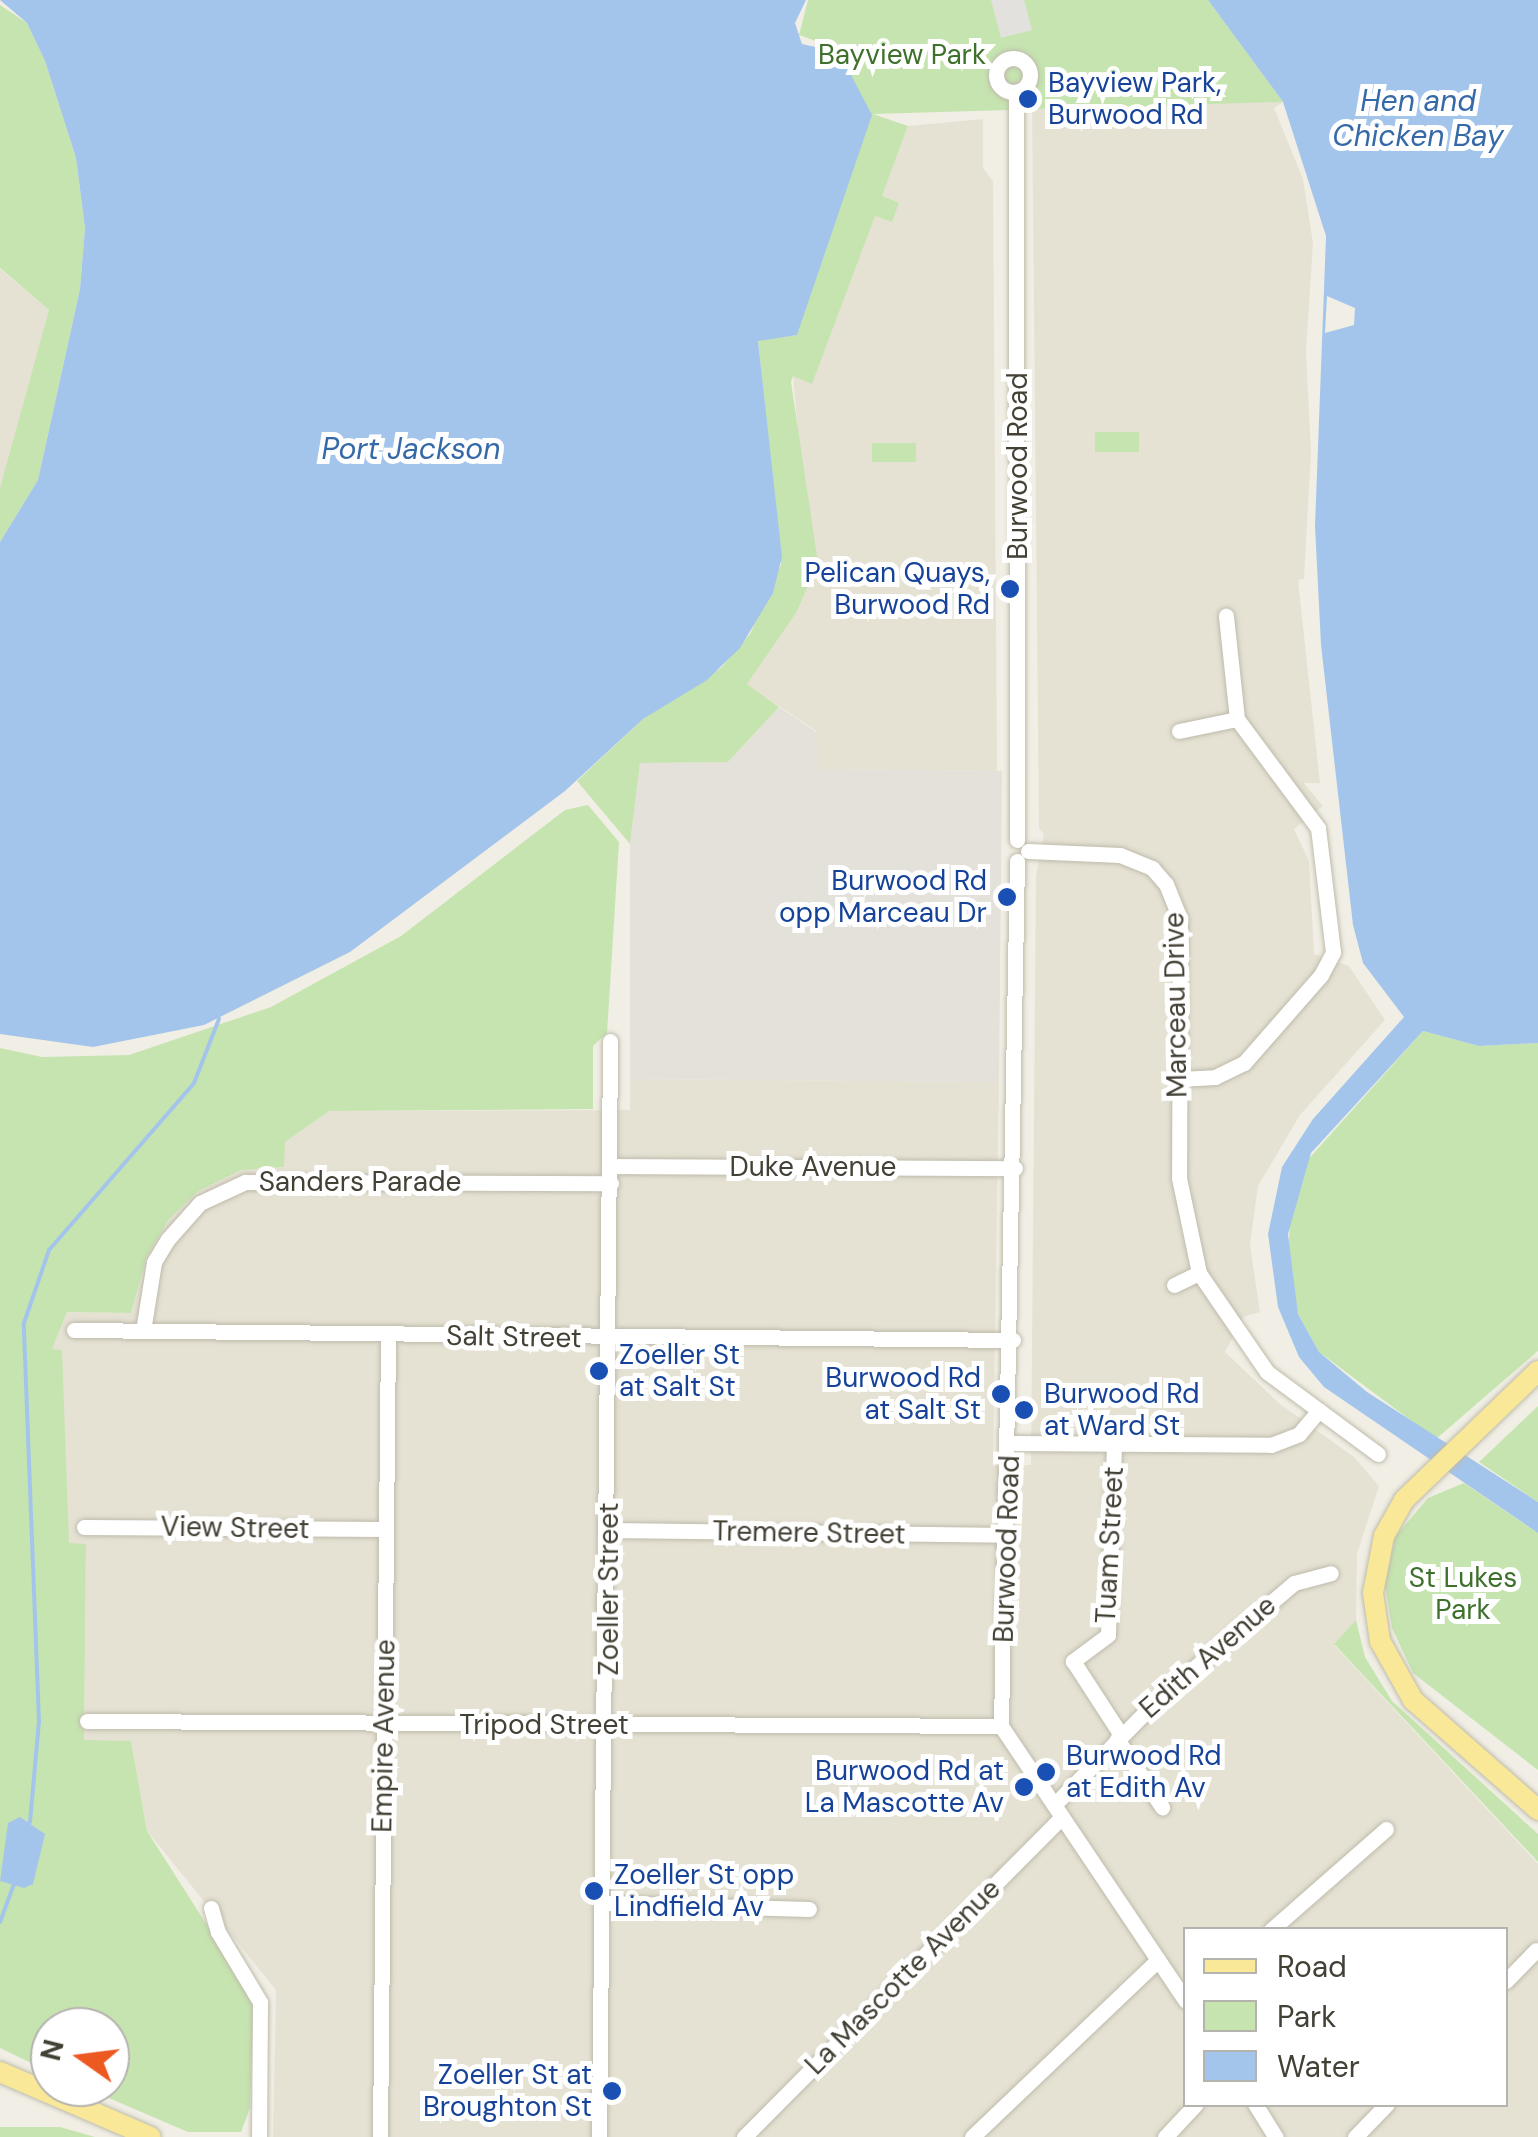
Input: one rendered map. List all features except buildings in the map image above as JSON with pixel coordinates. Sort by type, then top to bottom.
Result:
[{"type":"main road","points":[[1538,1371],[1429,1471],[1394,1516],[1377,1555],[1372,1592],[1380,1641],[1414,1700],[1538,1810]]},
{"type":"main road","points":[[3,2075],[150,2137]]},
{"type":"street","name":"Burwood Road","points":[[1002,1726],[1014,1340],[1021,851],[1016,92]]},
{"type":"street","points":[[1179,1078],[1215,1077],[1244,1063],[1321,975],[1333,952],[1318,828],[1237,719],[1226,616]]},
{"type":"street","points":[[1179,731],[1237,719]]},
{"type":"street","name":"Marceau Drive","points":[[1021,851],[1120,855],[1152,868],[1166,884],[1180,918],[1179,1178],[1199,1273],[1254,1357],[1378,1454]]},
{"type":"street","name":"Zoeller Street","points":[[599,2137],[608,1725],[610,1041]]},
{"type":"street","name":"Duke Avenue","points":[[610,1166],[1016,1168]]},
{"type":"street","name":"Sanders Parade","points":[[142,1332],[154,1262],[168,1239],[200,1203],[245,1182],[611,1184]]},
{"type":"street","points":[[1174,1285],[1199,1273]]},
{"type":"street","name":"Salt Street","points":[[74,1330],[1014,1340]]},
{"type":"street","name":"Empire Avenue","points":[[380,2137],[388,1335]]},
{"type":"street","points":[[1011,1443],[1286,1442],[1319,1410]]},
{"type":"street","name":"Tuam Street","points":[[1114,1444],[1108,1635],[1073,1661],[1162,1807]]},
{"type":"street","name":"View Street","points":[[84,1526],[386,1530]]},
{"type":"street","name":"Tremere Street","points":[[609,1530],[1008,1535]]},
{"type":"street","name":"Edith Avenue","points":[[1058,1811],[1119,1737],[1294,1583],[1331,1573]]},
{"type":"street","name":"Tripod Street","points":[[87,1721],[1002,1726]]},
{"type":"street","points":[[1002,1726],[1183,1997]]},
{"type":"street","name":"La Mascotte Avenue","points":[[744,2137],[1058,1811]]},
{"type":"street","points":[[1274,1927],[1386,1829]]},
{"type":"street","points":[[604,1903],[808,1909]]},
{"type":"street","points":[[212,1908],[218,1932],[260,2002],[259,2137]]},
{"type":"street","points":[[1508,1979],[1536,1950]]},
{"type":"street","points":[[972,2137],[1158,1960]]},
{"type":"street","points":[[1165,2137],[1193,2107]]},
{"type":"street","points":[[1256,2107],[1276,2137]]},
{"type":"street","points":[[1356,2137],[1384,2107]]},
{"type":"shaded area","points":[[991,0],[1024,0],[1032,30],[1001,38]]},
{"type":"shaded area","points":[[1283,102],[1274,108],[1303,179],[1313,243],[1306,352],[1311,451],[1304,579],[1298,580],[1320,783],[1304,783],[1323,806],[1294,829],[1309,861],[1314,954],[1349,966],[1385,1020],[1300,1115],[1258,1186],[1250,1245],[1260,1312],[1243,1317],[1225,1352],[1280,1404],[1354,1457],[1379,1486],[1357,1554],[1356,1620],[1334,1645],[1538,1864],[1538,2137],[273,2137],[276,1990],[147,1831],[131,1741],[84,1741],[86,1545],[69,1544],[51,1349],[67,1312],[131,1313],[147,1256],[169,1219],[197,1192],[241,1170],[284,1167],[284,1142],[329,1111],[630,1110],[630,1079],[999,1082],[993,1466],[1031,1465],[1036,876],[1044,834],[1039,828],[1032,107]]},
{"type":"shaded area","points":[[983,119],[983,168],[993,181],[997,771],[817,769],[816,731],[746,684],[796,613],[801,466],[793,376],[814,378],[908,126]]},
{"type":"shaded area","points":[[0,269],[49,310],[0,505]]},
{"type":"shaded area","points":[[779,707],[816,732],[818,769],[1002,771],[999,1082],[630,1079],[630,844],[640,763],[728,762]]},
{"type":"green space","name":"Bayview Park","points":[[808,0],[1208,0],[1283,102],[873,114],[908,126],[882,196],[899,203],[892,222],[875,216],[812,384],[793,376],[791,382],[818,563],[796,613],[747,684],[779,707],[728,762],[640,763],[630,844],[577,781],[643,719],[721,668],[750,634],[781,565],[758,340],[797,335],[830,46],[799,35]]},
{"type":"green space","points":[[0,5],[27,23],[45,61],[76,158],[85,228],[80,289],[38,480],[0,542],[0,488],[49,310],[0,268]]},
{"type":"green space","points":[[1095,432],[1139,432],[1139,452],[1095,452]]},
{"type":"green space","points":[[872,443],[916,443],[916,462],[872,462]]},
{"type":"green space","points":[[588,805],[619,842],[607,1033],[593,1046],[593,1109],[329,1111],[285,1142],[284,1167],[241,1170],[197,1192],[169,1219],[147,1256],[131,1313],[67,1312],[52,1349],[62,1350],[69,1543],[86,1544],[84,1740],[131,1741],[147,1831],[254,1999],[250,2108],[241,2132],[188,2132],[130,2107],[130,2007],[30,2007],[30,2062],[0,2048],[0,1048],[42,1057],[129,1055],[271,1007],[401,936],[565,810]]},
{"type":"green space","points":[[1423,1031],[1479,1046],[1538,1043],[1538,1351],[1436,1439],[1319,1352],[1298,1314],[1288,1263],[1290,1218],[1305,1163]]},
{"type":"green space","points":[[1538,1406],[1538,1502],[1479,1462]]},
{"type":"green space","name":"St Lukes Park","points":[[1464,1483],[1538,1533],[1538,1770],[1413,1673],[1392,1628],[1385,1585],[1395,1537],[1428,1498]]},
{"type":"green space","points":[[1356,1620],[1365,1657],[1392,1701],[1538,1834],[1538,1862],[1334,1644]]},
{"type":"green space","points":[[0,2127],[60,2127],[95,2137],[0,2137]]},
{"type":"water","name":"Port Jackson","points":[[0,0],[806,0],[795,23],[802,44],[839,52],[872,115],[797,335],[758,341],[782,557],[773,593],[740,648],[707,680],[643,719],[565,791],[350,952],[204,1025],[93,1047],[0,1034],[0,542],[38,480],[80,289],[85,228],[76,158],[45,61],[27,23]]},
{"type":"water","name":"Hen and Chicken Bay","points":[[1208,0],[1538,0],[1538,1043],[1479,1046],[1423,1031],[1311,1153],[1288,1234],[1298,1314],[1319,1352],[1367,1392],[1538,1502],[1538,1533],[1324,1387],[1299,1357],[1278,1307],[1268,1234],[1282,1167],[1313,1119],[1404,1017],[1363,963],[1353,925],[1321,645],[1315,526],[1326,236],[1283,102]]},
{"type":"water","points":[[20,1817],[45,1834],[33,1884],[24,1888],[0,1881],[8,1823]]},
{"type":"pier","points":[[1327,296],[1355,308],[1354,325],[1325,333]]},
{"type":"waterway","points":[[30,1822],[39,1722],[24,1323],[49,1250],[194,1083],[219,1019]]},
{"type":"waterway","points":[[0,1922],[14,1884]]},
{"type":"place","name":"Bayview Park, Burwood Rd","points":[[1028,99]]},
{"type":"place","name":"Pelican Quays, Burwood Rd","points":[[1010,589]]},
{"type":"place","name":"Burwood Rd opp Marceau Dr","points":[[1007,897]]},
{"type":"place","name":"Zoeller St at Salt St","points":[[599,1371]]},
{"type":"place","name":"Burwood Rd at Salt St","points":[[1001,1394]]},
{"type":"place","name":"Burwood Rd at Ward St","points":[[1024,1410]]},
{"type":"place","name":"Burwood Rd at Edith Av","points":[[1046,1772]]},
{"type":"place","name":"Burwood Rd at La Mascotte Av","points":[[1024,1787]]},
{"type":"place","name":"Zoeller St opp Lindfield Av","points":[[594,1891]]},
{"type":"place","name":"Zoeller St at Broughton St","points":[[612,2091]]}]
